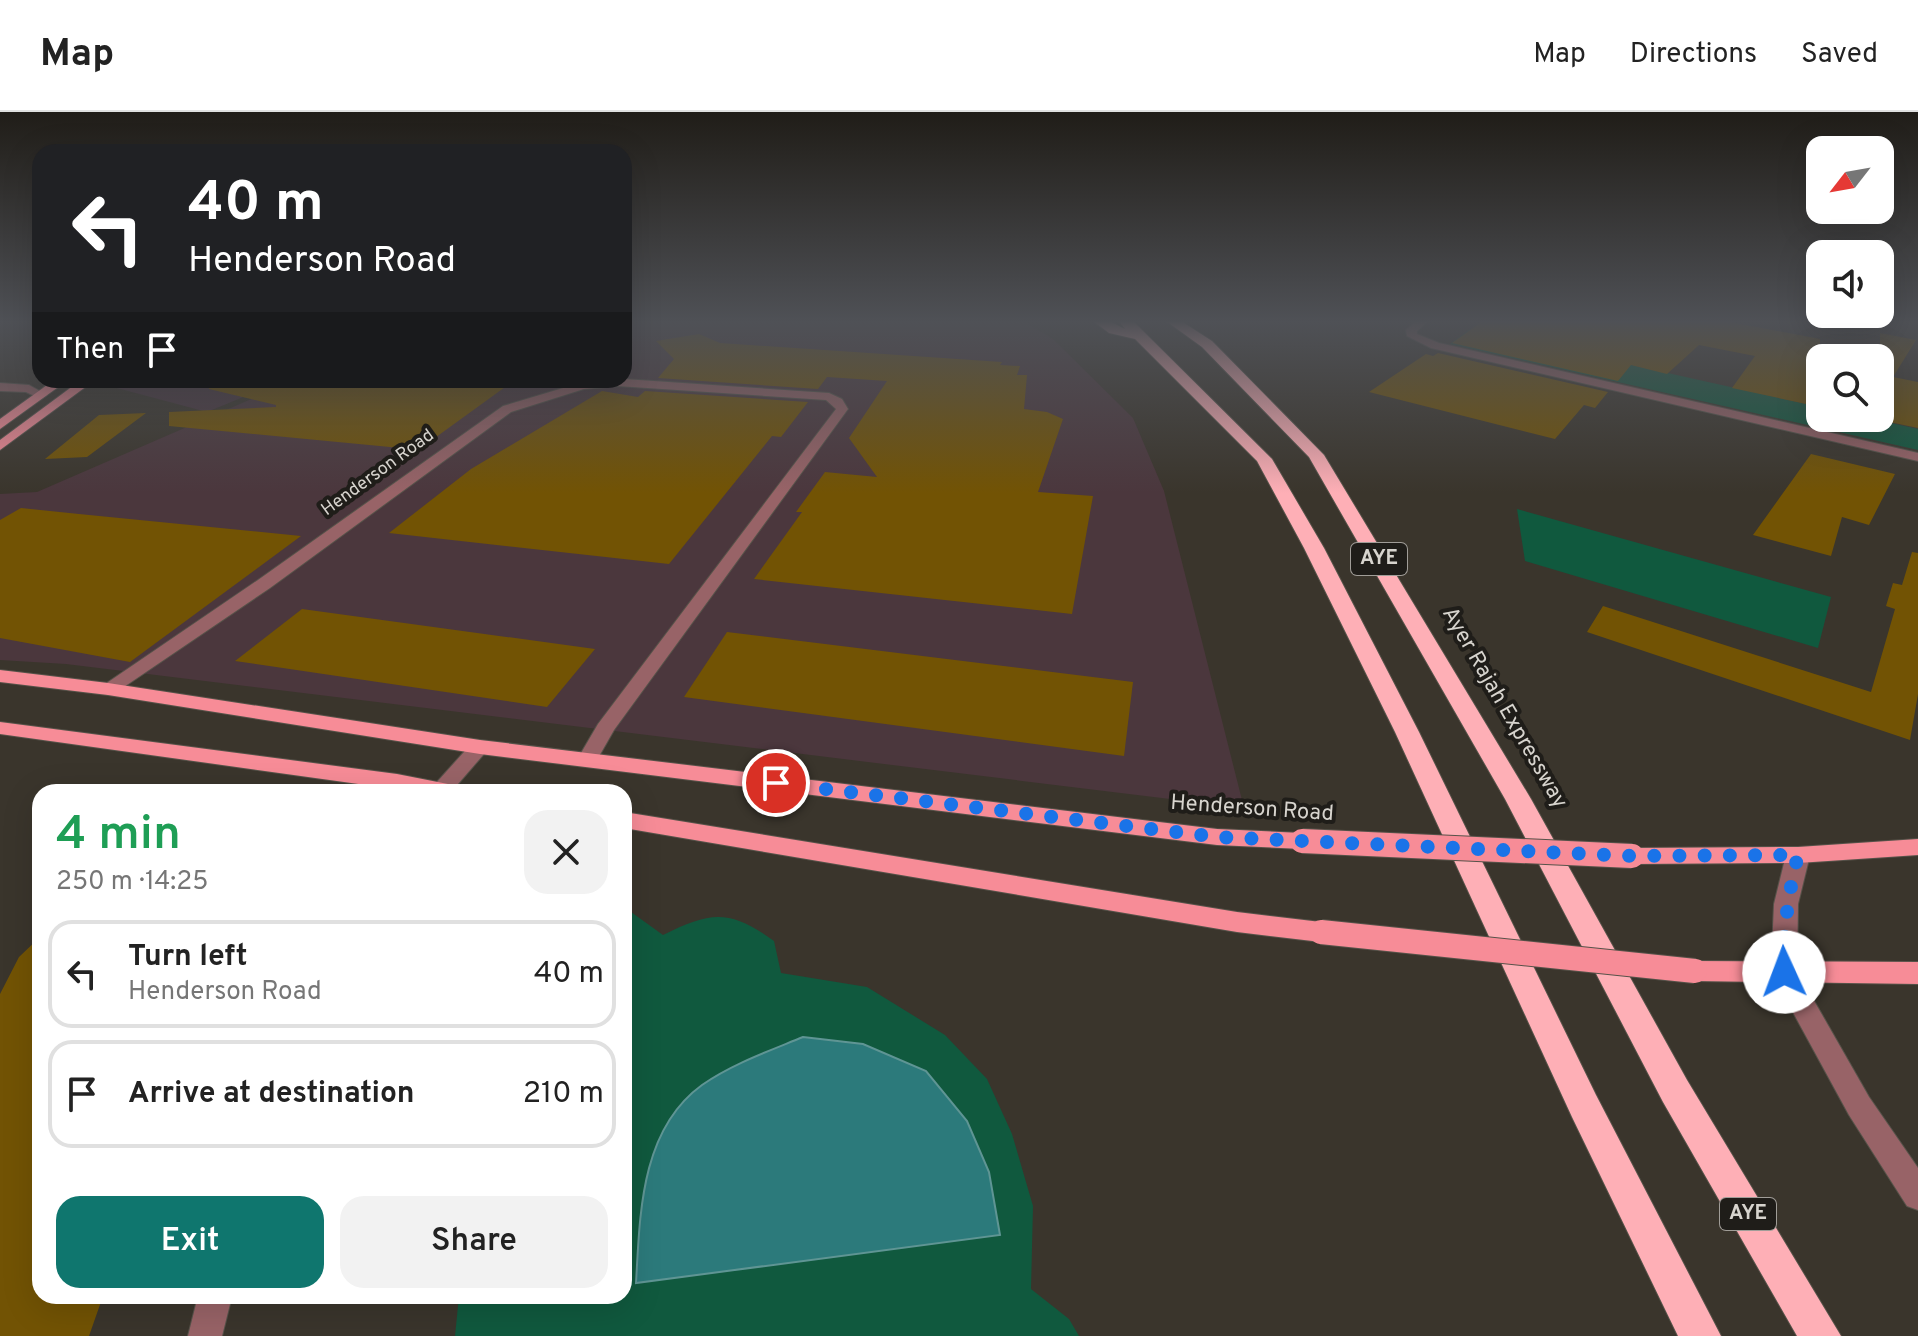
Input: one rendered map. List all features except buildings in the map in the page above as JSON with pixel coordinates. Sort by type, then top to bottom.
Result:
[{"type":"highway","name":"AYE","points":[[1184,378],[1264,459],[1314,548],[1407,732],[1584,1106],[1700,1336]]},
{"type":"highway","name":"Ayer Rajah Expressway","points":[[1241,378],[1316,455],[1518,799],[1675,1091],[1820,1336]]},
{"type":"main road","points":[[0,425],[51,388]]},
{"type":"main road","points":[[0,446],[78,388]]},
{"type":"main road","name":"Henderson Road","points":[[0,676],[108,689],[480,747],[1217,837],[1632,856],[1798,855],[1918,847]]},
{"type":"main road","points":[[0,728],[395,784]]},
{"type":"main road","points":[[632,821],[1237,922],[1321,932],[1695,971],[1918,973]]},
{"type":"street","points":[[1575,378],[1918,457]]},
{"type":"street","points":[[0,386],[32,381]]},
{"type":"street","name":"Henderson Road","points":[[587,760],[605,728],[842,409],[838,402],[829,397],[632,383]]},
{"type":"street","points":[[0,386],[29,389],[41,395]]},
{"type":"street","name":"Henderson Road","points":[[108,689],[264,584],[507,409],[576,388]]},
{"type":"street","points":[[450,784],[480,747]]},
{"type":"street","points":[[1798,855],[1786,904],[1784,972],[1859,1106],[1918,1195]]},
{"type":"street","points":[[205,1336],[213,1304]]},
{"type":"shaded area","points":[[632,378],[1093,378],[1133,418],[1164,491],[1244,808],[66,664],[0,660],[0,494],[37,492],[277,388],[632,388]]},
{"type":"shaded area","points":[[117,388],[265,388],[207,412]]},
{"type":"green space","points":[[1601,378],[1690,378],[1806,404],[1806,425]]},
{"type":"green space","points":[[1894,424],[1918,429],[1918,450],[1839,432],[1894,432]]},
{"type":"green space","points":[[1517,509],[1831,597],[1818,648],[1525,561]]},
{"type":"green space","points":[[632,913],[663,935],[708,918],[720,917],[745,923],[774,941],[781,973],[867,987],[945,1035],[987,1079],[1012,1134],[1033,1206],[1031,1289],[1069,1319],[1079,1336],[455,1336],[458,1304],[632,1304]],"holes":[[[803,1037],[636,1283],[647,1175],[655,1149],[666,1125],[682,1103],[714,1077]]]},
{"type":"water","points":[[803,1037],[863,1044],[926,1071],[967,1121],[989,1172],[1000,1235],[636,1283],[647,1175],[666,1125],[682,1104],[714,1077]]},
{"type":"route","points":[[776,783],[1217,837],[1632,856],[1798,855],[1786,904],[1784,972]]}]
